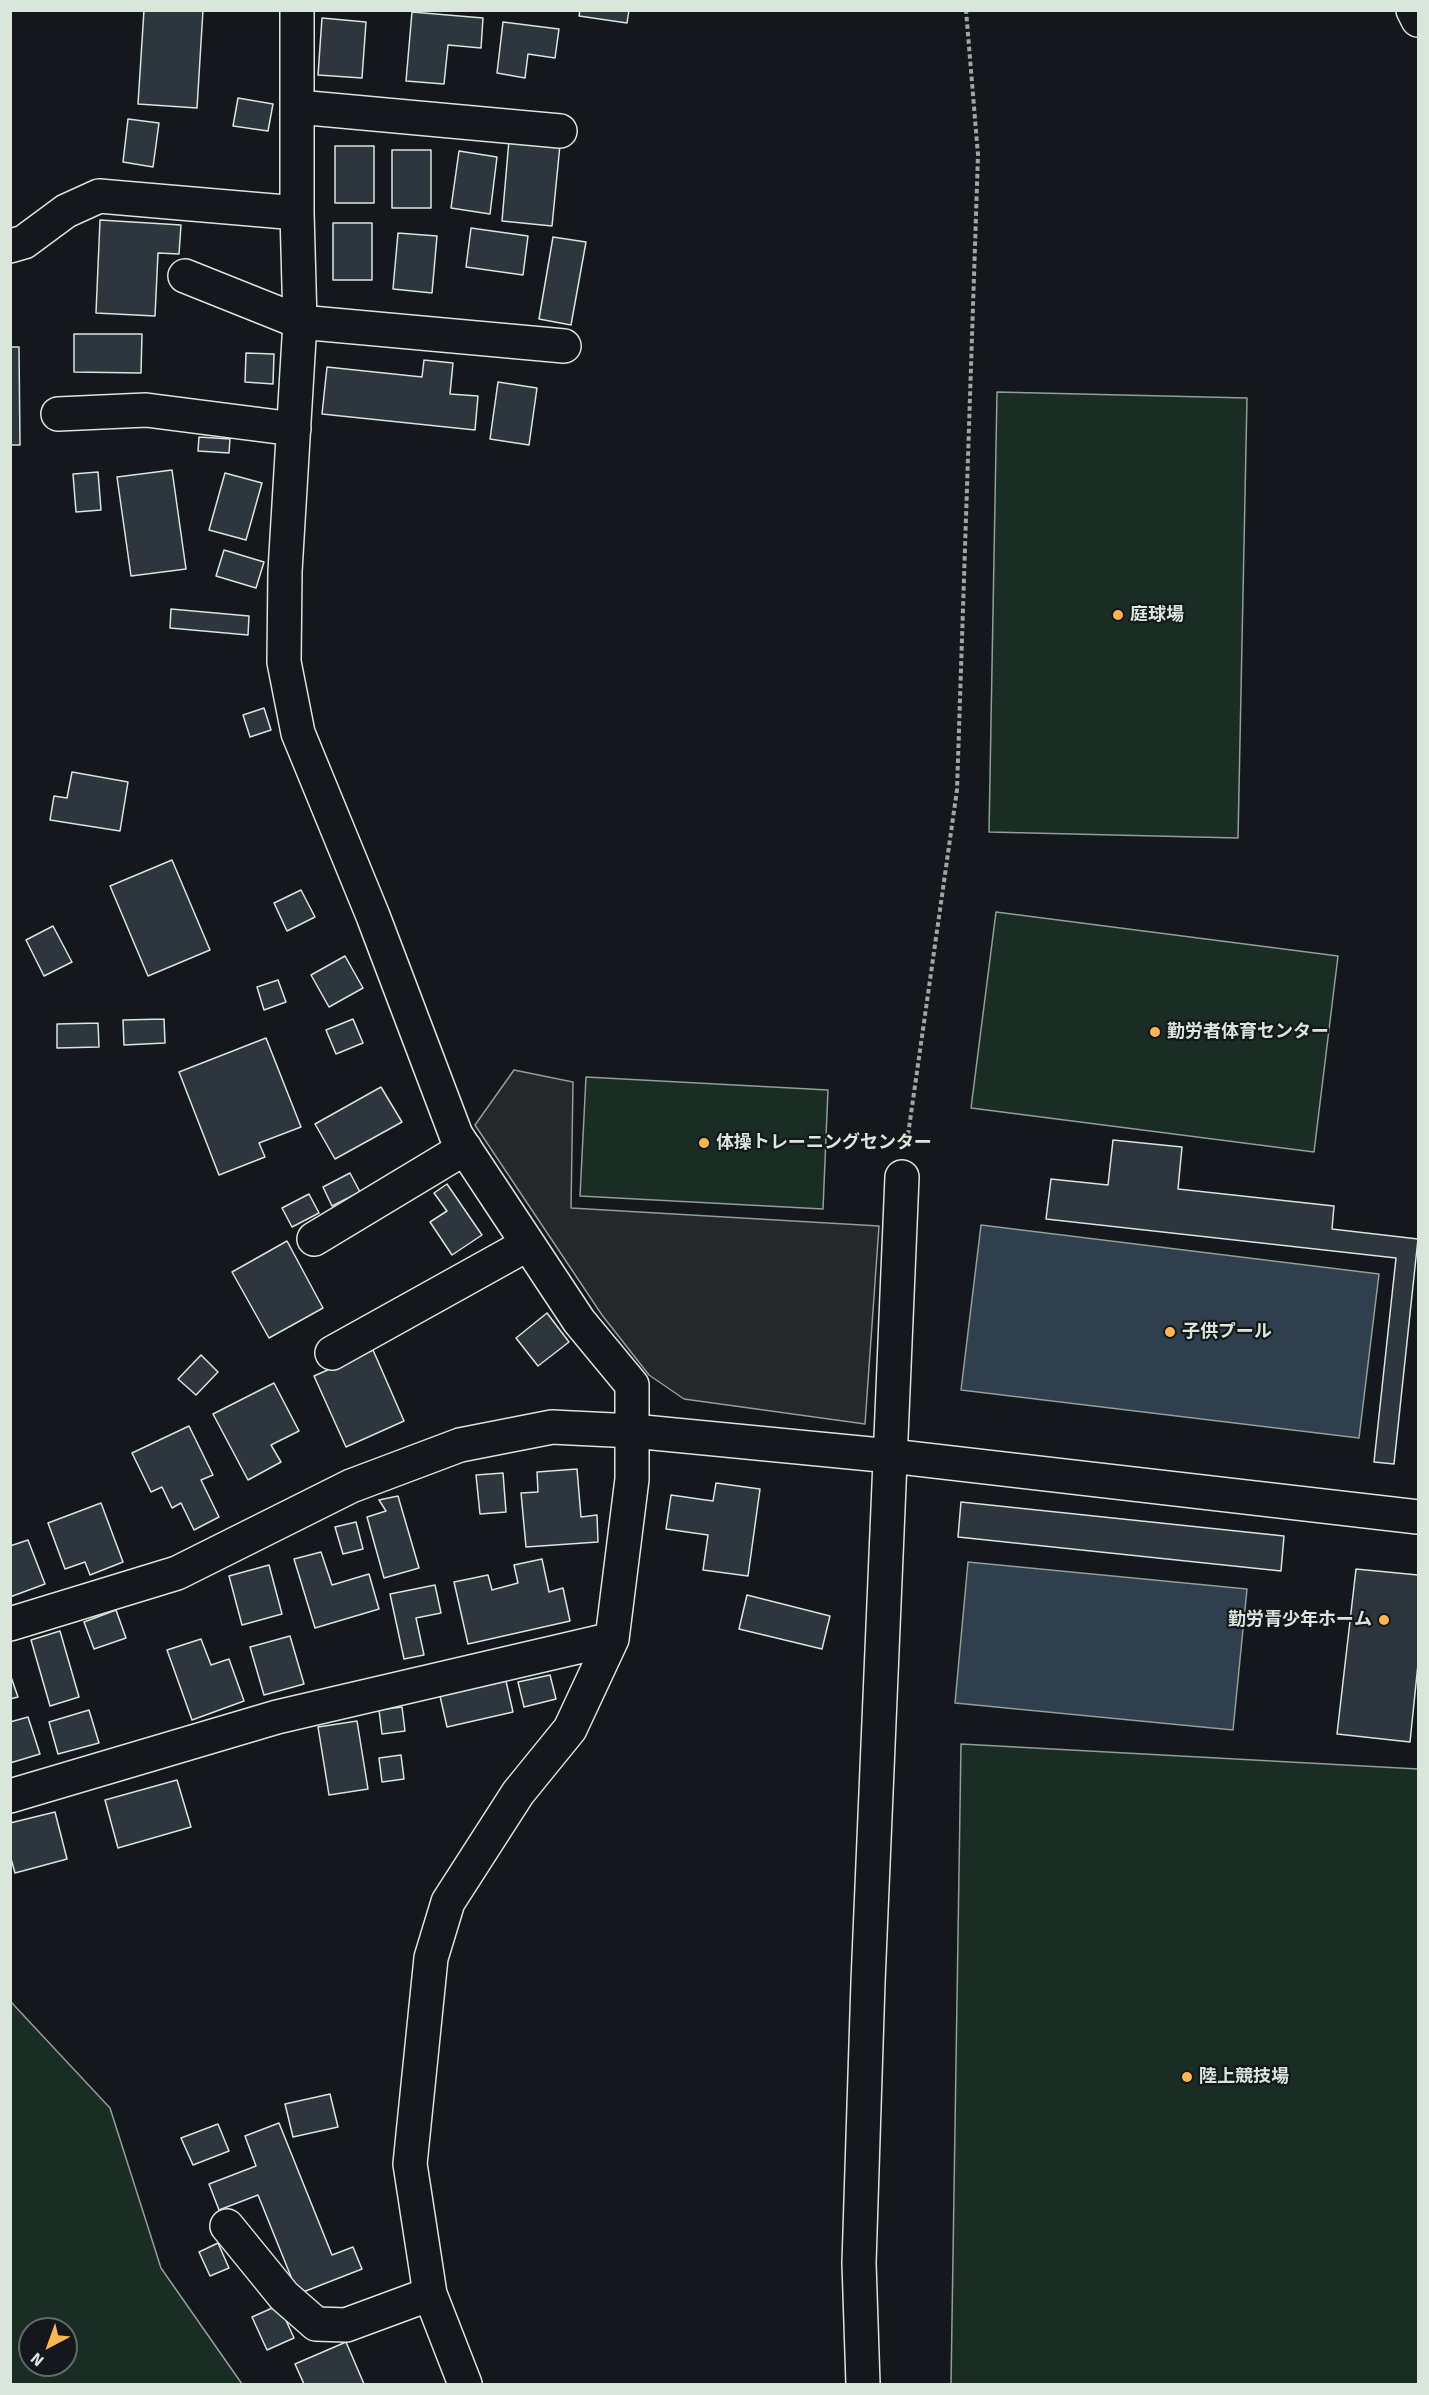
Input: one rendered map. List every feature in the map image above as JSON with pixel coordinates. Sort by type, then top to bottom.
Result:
[{"type":"street","points":[[297,10],[297,213],[300,322],[285,571],[284,662],[298,733],[373,916],[456,1135],[579,1321],[632,1384],[632,1479],[612,1639],[570,1729],[518,1794],[448,1902],[431,1958],[410,2164],[430,2294],[465,2385]]},
{"type":"street","points":[[1413,10],[1419,20]]},
{"type":"street","points":[[298,107],[560,130]]},
{"type":"street","points":[[10,246],[24,242],[66,211],[99,196],[297,213]]},
{"type":"street","points":[[185,276],[300,322],[564,346]]},
{"type":"street","points":[[58,414],[146,410],[294,429]]},
{"type":"street","points":[[314,1239],[465,1148]]},
{"type":"street","points":[[863,2385],[859,2263],[867,1982],[902,1177]]},
{"type":"street","points":[[332,1353],[528,1244]]},
{"type":"street","points":[[10,1624],[177,1573],[351,1486],[460,1445],[552,1427],[633,1431],[891,1455],[1419,1517]]},
{"type":"street","points":[[10,1796],[277,1717],[612,1639]]},
{"type":"street","points":[[227,2226],[284,2296],[316,2324],[346,2325],[430,2294]]},
{"type":"path","points":[[902,1177],[957,790],[978,155],[966,10]]},
{"type":"green space","name":"庭球場","points":[[997,392],[1247,398],[1238,838],[989,832]]},
{"type":"green space","name":"勤労者体育センター","points":[[996,912],[1338,956],[1314,1152],[971,1108]]},
{"type":"green space","name":"体操トレーニングセンター","points":[[586,1077],[828,1090],[823,1209],[580,1196]]},
{"type":"green space","name":"陸上競技場","points":[[961,1744],[1418,1769],[1418,2384],[951,2384]]},
{"type":"green space","points":[[11,2002],[110,2108],[161,2268],[242,2384],[11,2384]]},
{"type":"shaded area","points":[[514,1070],[573,1082],[571,1208],[879,1226],[865,1424],[684,1399],[649,1375],[602,1315],[475,1125]]},
{"type":"water","name":"子供プール","points":[[981,1225],[1379,1274],[1359,1438],[961,1390]]},
{"type":"water","points":[[968,1562],[1247,1589],[1233,1730],[955,1703]]},
{"type":"building","points":[[144,10],[203,10],[197,108],[138,104]]},
{"type":"building","points":[[580,10],[629,10],[627,23],[579,16]]},
{"type":"building","points":[[412,12],[483,18],[481,48],[448,45],[444,84],[406,81]]},
{"type":"building","points":[[322,18],[366,22],[362,78],[318,75]]},
{"type":"building","points":[[503,22],[559,29],[555,58],[528,54],[525,78],[497,73]]},
{"type":"building","points":[[238,98],[273,104],[268,131],[233,126]]},
{"type":"building","points":[[128,119],[159,123],[153,167],[123,162]]},
{"type":"building","points":[[509,140],[560,145],[552,226],[502,221]]},
{"type":"building","points":[[335,146],[374,146],[374,203],[335,203]]},
{"type":"building","points":[[392,150],[431,150],[431,208],[392,208]]},
{"type":"building","points":[[459,151],[497,157],[490,214],[451,208]]},
{"type":"building","points":[[100,220],[181,225],[179,254],[158,253],[155,316],[96,313]]},
{"type":"building","points":[[333,223],[372,223],[372,280],[333,280]]},
{"type":"building","points":[[471,228],[528,236],[523,275],[466,267]]},
{"type":"building","points":[[398,233],[437,236],[432,293],[393,289]]},
{"type":"building","points":[[553,237],[586,242],[571,325],[539,319]]},
{"type":"building","points":[[74,334],[142,334],[141,373],[74,372]]},
{"type":"building","points":[[10,347],[19,347],[20,445],[10,445]]},
{"type":"building","points":[[246,353],[274,354],[273,384],[245,382]]},
{"type":"building","points":[[424,360],[453,363],[450,394],[478,396],[475,430],[322,414],[327,367],[422,377]]},
{"type":"building","points":[[498,382],[537,388],[529,445],[490,439]]},
{"type":"building","points":[[199,437],[230,439],[229,453],[198,451]]},
{"type":"building","points":[[172,470],[186,569],[131,576],[117,477]]},
{"type":"building","points":[[98,472],[101,510],[76,512],[73,474]]},
{"type":"building","points":[[225,473],[262,483],[246,540],[209,530]]},
{"type":"building","points":[[224,550],[264,562],[256,588],[216,576]]},
{"type":"building","points":[[171,609],[249,616],[248,635],[170,628]]},
{"type":"building","points":[[264,708],[271,730],[250,737],[243,715]]},
{"type":"building","points":[[72,772],[128,782],[120,831],[50,820],[54,796],[67,798]]},
{"type":"building","points":[[172,860],[210,950],[148,976],[110,886]]},
{"type":"building","points":[[301,890],[315,917],[287,931],[274,903]]},
{"type":"building","points":[[53,926],[72,962],[44,976],[26,940]]},
{"type":"building","points":[[345,956],[363,988],[329,1007],[311,975]]},
{"type":"building","points":[[278,980],[286,1002],[264,1010],[257,987]]},
{"type":"building","points":[[164,1019],[165,1043],[124,1045],[123,1020]]},
{"type":"building","points":[[353,1019],[363,1043],[336,1054],[326,1030]]},
{"type":"building","points":[[98,1023],[99,1047],[57,1048],[57,1024]]},
{"type":"building","points":[[266,1038],[301,1127],[259,1143],[265,1157],[219,1175],[179,1072]]},
{"type":"building","points":[[381,1087],[402,1122],[335,1159],[315,1124]]},
{"type":"building","points":[[1113,1140],[1182,1147],[1178,1189],[1334,1206],[1332,1229],[1418,1239],[1394,1464],[1374,1462],[1396,1258],[1046,1219],[1051,1179],[1108,1185]]},
{"type":"building","points":[[350,1173],[360,1192],[332,1206],[323,1187]]},
{"type":"building","points":[[447,1184],[482,1235],[452,1255],[430,1222],[447,1211],[434,1193]]},
{"type":"building","points":[[309,1194],[319,1213],[292,1227],[282,1208]]},
{"type":"building","points":[[287,1241],[323,1308],[269,1338],[232,1272]]},
{"type":"building","points":[[547,1313],[569,1342],[538,1366],[516,1338]]},
{"type":"building","points":[[373,1350],[404,1421],[346,1447],[314,1376]]},
{"type":"building","points":[[201,1355],[218,1372],[196,1395],[178,1379]]},
{"type":"building","points":[[274,1383],[299,1431],[271,1445],[281,1462],[248,1480],[213,1414]]},
{"type":"building","points":[[189,1426],[213,1475],[201,1480],[219,1517],[194,1530],[181,1503],[172,1508],[162,1487],[151,1492],[132,1453]]},
{"type":"building","points":[[577,1469],[581,1517],[597,1515],[598,1542],[526,1547],[521,1493],[538,1492],[537,1472]]},
{"type":"building","points":[[503,1473],[506,1512],[480,1514],[476,1475]]},
{"type":"building","points":[[716,1483],[760,1489],[748,1576],[703,1570],[708,1535],[666,1529],[671,1495],[713,1501]]},
{"type":"building","points":[[398,1496],[419,1568],[384,1578],[367,1517],[386,1511],[379,1500]]},
{"type":"building","points":[[961,1502],[1284,1536],[1281,1571],[958,1537]]},
{"type":"building","points":[[101,1503],[123,1562],[90,1575],[85,1562],[65,1569],[48,1523]]},
{"type":"building","points":[[356,1522],[363,1549],[343,1554],[335,1527]]},
{"type":"building","points":[[28,1540],[45,1584],[10,1597],[10,1546]]},
{"type":"building","points":[[321,1552],[332,1585],[369,1574],[379,1609],[315,1628],[294,1559]]},
{"type":"building","points":[[542,1559],[549,1592],[563,1588],[570,1621],[468,1644],[454,1582],[488,1575],[492,1590],[518,1583],[514,1565]]},
{"type":"building","points":[[269,1565],[282,1614],[242,1625],[229,1576]]},
{"type":"building","name":"勤労青少年ホーム","points":[[1356,1569],[1418,1575],[1418,1664],[1410,1742],[1337,1734]]},
{"type":"building","points":[[435,1585],[441,1613],[416,1618],[424,1655],[404,1659],[390,1594]]},
{"type":"building","points":[[747,1595],[830,1616],[822,1649],[739,1629]]},
{"type":"building","points":[[116,1610],[126,1638],[94,1649],[84,1622]]},
{"type":"building","points":[[60,1631],[79,1697],[50,1706],[31,1640]]},
{"type":"building","points":[[290,1636],[304,1684],[264,1695],[250,1647]]},
{"type":"building","points":[[201,1639],[211,1665],[229,1659],[244,1701],[192,1720],[167,1650]]},
{"type":"building","points":[[10,1674],[18,1697],[10,1699]]},
{"type":"building","points":[[550,1675],[556,1699],[524,1707],[518,1682]]},
{"type":"building","points":[[506,1681],[513,1712],[447,1727],[440,1696]]},
{"type":"building","points":[[402,1707],[405,1731],[382,1734],[379,1710]]},
{"type":"building","points":[[89,1710],[99,1743],[58,1754],[49,1722]]},
{"type":"building","points":[[28,1717],[40,1754],[10,1763],[10,1722]]},
{"type":"building","points":[[357,1721],[368,1789],[329,1795],[318,1727]]},
{"type":"building","points":[[401,1755],[404,1779],[382,1782],[379,1758]]},
{"type":"building","points":[[177,1780],[191,1827],[118,1848],[105,1800]]},
{"type":"building","points":[[55,1812],[67,1859],[15,1873],[10,1855],[10,1823]]},
{"type":"building","points":[[330,2094],[338,2127],[293,2137],[285,2104]]},
{"type":"building","points":[[279,2123],[332,2255],[353,2247],[362,2269],[298,2294],[258,2195],[219,2210],[209,2184],[256,2166],[245,2136]]},
{"type":"building","points":[[218,2124],[229,2151],[193,2165],[181,2138]]},
{"type":"building","points":[[218,2243],[229,2268],[210,2276],[199,2252]]},
{"type":"building","points":[[279,2305],[294,2338],[267,2350],[252,2317]]},
{"type":"building","points":[[346,2342],[364,2384],[304,2384],[295,2364]]},
{"type":"place","name":"庭球場","points":[[1118,615]]},
{"type":"place","name":"勤労者体育センター","points":[[1155,1032]]},
{"type":"place","name":"体操トレーニングセンター","points":[[704,1143]]},
{"type":"place","name":"子供プール","points":[[1170,1332]]},
{"type":"place","name":"勤労青少年ホーム","points":[[1384,1620]]},
{"type":"place","name":"陸上競技場","points":[[1187,2077]]}]
